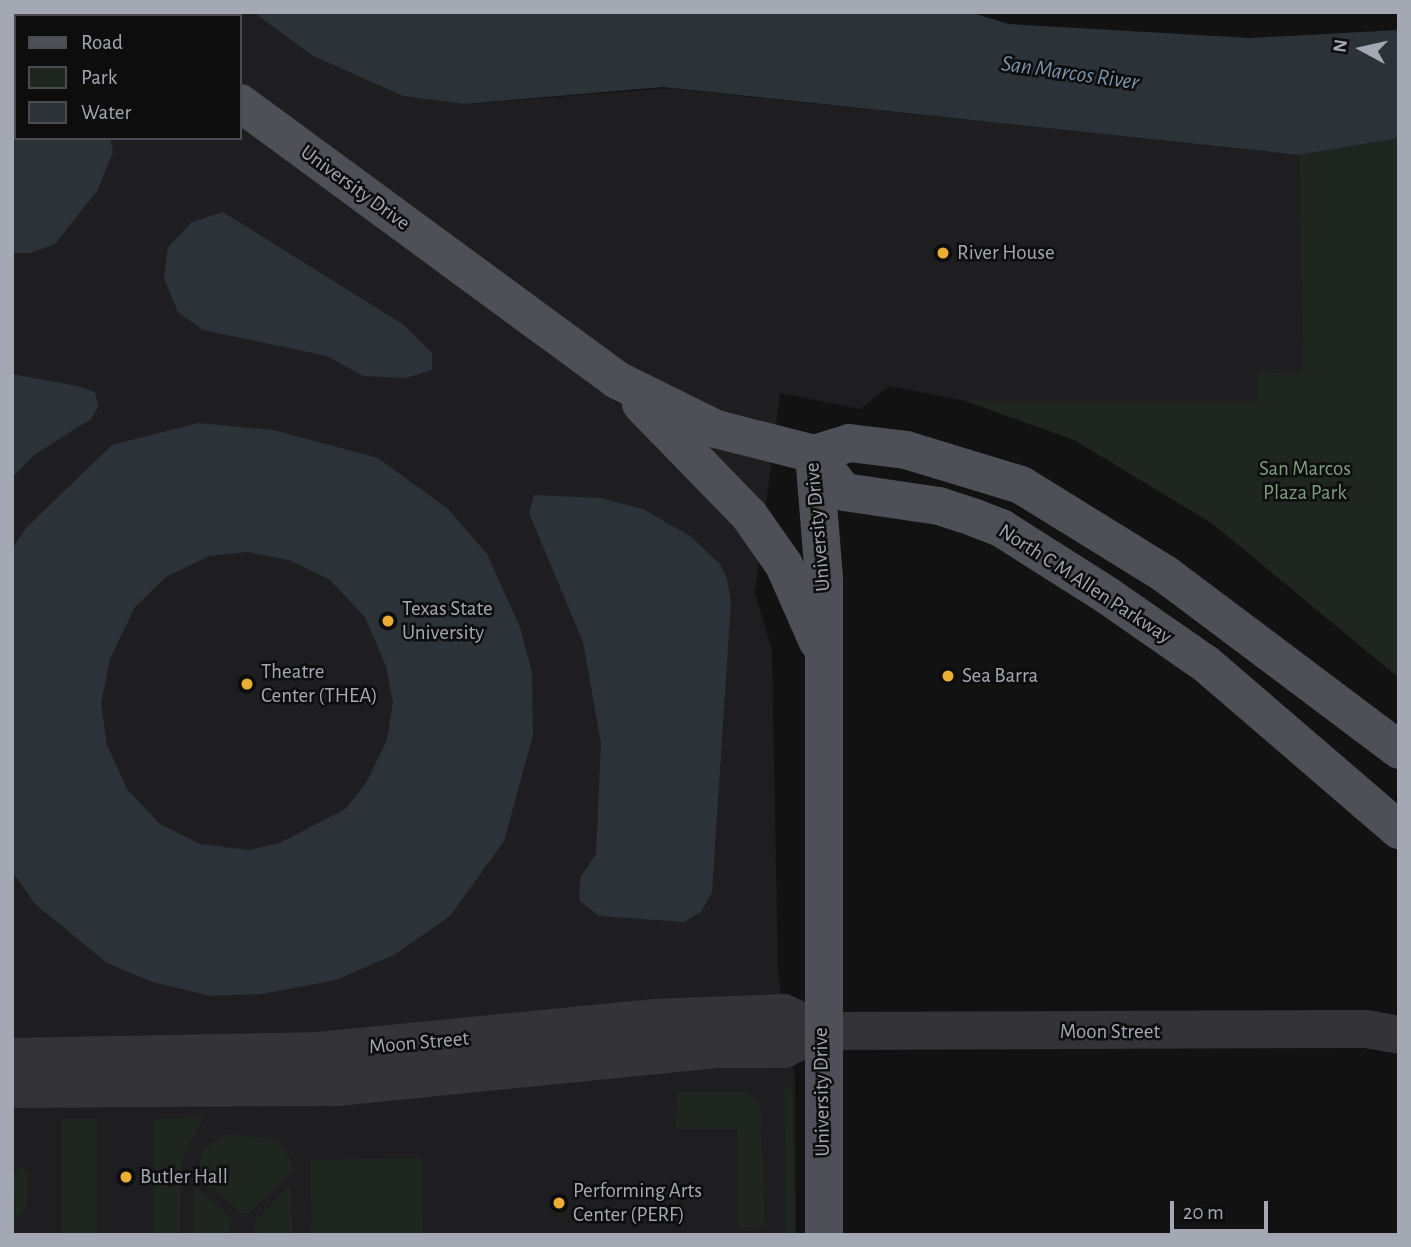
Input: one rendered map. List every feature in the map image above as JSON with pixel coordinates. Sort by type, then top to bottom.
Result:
[{"type":"main road","name":"University Drive","points":[[242,104],[617,380],[716,429],[814,454],[824,656],[821,1031],[824,1235]]},
{"type":"main road","points":[[617,380],[750,515],[784,565],[824,656]]},
{"type":"main road","points":[[814,454],[849,443],[895,448],[1021,485],[1165,574],[1399,750]]},
{"type":"main road","name":"North C M Allen Parkway","points":[[814,454],[844,492],[939,506],[1001,528],[1206,663],[1399,830]]},
{"type":"main road","points":[[1326,768],[1365,724]]},
{"type":"street","name":"Moon Street","points":[[12,1056],[331,1050],[654,1018],[784,1013],[821,1031]]},
{"type":"street","name":"Moon Street","points":[[12,1088],[337,1087],[716,1049],[784,1049],[821,1031],[1366,1029],[1399,1035]]},
{"type":"shaded area","name":"Texas State University","points":[[12,12],[253,12],[313,56],[403,96],[471,104],[667,88],[1299,155],[1303,374],[1258,401],[965,401],[889,386],[860,409],[780,393],[755,592],[772,651],[778,973],[795,1080],[796,1235],[12,1235]]},
{"type":"green space","name":"San Marcos Plaza Park","points":[[1399,138],[1399,678],[1213,524],[1074,440],[965,401],[1258,401],[1259,372],[1303,374],[1299,155]]},
{"type":"green space","points":[[784,1088],[792,1088],[795,1235],[787,1235]]},
{"type":"green space","points":[[677,1092],[745,1092],[760,1103],[765,1226],[739,1228],[737,1129],[676,1129]]},
{"type":"green space","points":[[205,1117],[189,1143],[181,1167],[180,1235],[155,1235],[155,1119]]},
{"type":"green space","points":[[62,1119],[97,1119],[97,1235],[62,1235]]},
{"type":"green space","points":[[227,1134],[277,1140],[291,1159],[293,1170],[249,1213],[240,1213],[197,1171],[204,1149]]},
{"type":"green space","points":[[422,1158],[423,1235],[311,1235],[310,1160]]},
{"type":"green space","points":[[22,1166],[27,1174],[26,1209],[12,1224],[17,1198],[12,1197],[12,1176]]},
{"type":"green space","points":[[290,1185],[293,1235],[260,1235],[255,1230],[256,1220]]},
{"type":"green space","points":[[195,1186],[232,1219],[228,1235],[194,1235]]},
{"type":"water","name":"San Marcos River","points":[[253,12],[970,12],[1008,24],[1250,38],[1399,30],[1399,138],[1299,155],[663,87],[465,104],[403,96],[313,56]]},
{"type":"water","points":[[12,45],[14,140],[110,140],[113,152],[97,191],[55,244],[31,253],[12,253]]},
{"type":"water","points":[[223,212],[404,325],[432,353],[432,370],[406,378],[363,376],[327,356],[203,330],[178,312],[164,278],[168,247],[192,222]]},
{"type":"water","points":[[12,374],[95,392],[98,407],[91,419],[34,455],[12,478]]},
{"type":"water","points":[[198,423],[273,430],[378,458],[448,509],[487,554],[520,627],[532,672],[533,735],[504,841],[450,916],[394,955],[336,980],[262,994],[211,996],[152,982],[107,963],[35,904],[12,871],[12,549],[26,528],[112,445]],"holes":[[[247,552],[289,560],[330,580],[365,617],[386,666],[393,702],[387,740],[366,783],[345,809],[280,843],[249,850],[200,844],[160,824],[127,789],[107,745],[101,704],[110,659],[135,607],[166,577],[209,556]]]},
{"type":"water","points":[[534,495],[601,498],[643,509],[690,536],[720,564],[727,579],[731,602],[712,892],[701,912],[684,922],[599,916],[579,900],[580,878],[596,854],[601,743],[583,642],[529,513]]},
{"type":"place","name":"River House","points":[[943,253]]},
{"type":"place","name":"Texas State University","points":[[388,621]]},
{"type":"place","name":"Sea Barra","points":[[948,676]]},
{"type":"place","name":"Theatre Center (THEA)","points":[[247,684]]},
{"type":"place","name":"Butler Hall","points":[[126,1177]]},
{"type":"place","name":"Performing Arts Center (PERF)","points":[[559,1203]]}]
